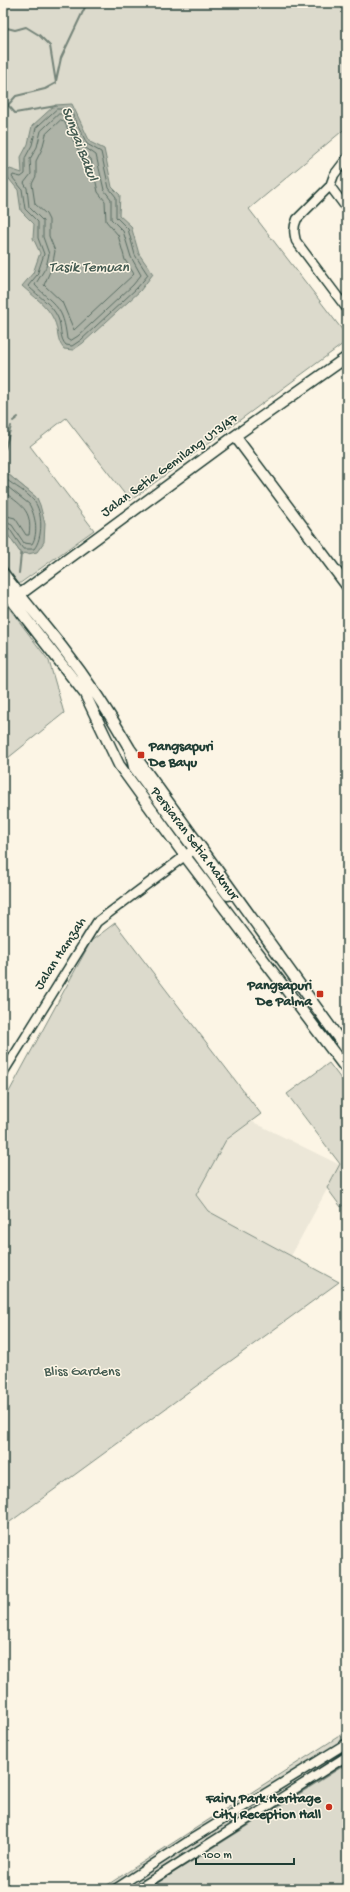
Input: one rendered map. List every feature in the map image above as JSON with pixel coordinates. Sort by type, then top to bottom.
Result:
[{"type":"street","points":[[347,158],[334,174],[330,186],[297,220],[294,226],[296,242],[347,309]]},
{"type":"street","points":[[330,186],[347,209]]},
{"type":"street","name":"Jalan Setia Gemilang U13/47","points":[[15,598],[235,436],[347,357]]},
{"type":"street","points":[[235,436],[347,586]]},
{"type":"street","name":"Persiaran Setia Makmur","points":[[3,573],[15,598],[85,694],[119,765],[185,856],[347,1070]]},
{"type":"street","name":"Persiaran Setia Makmur","points":[[3,589],[15,598],[63,647],[104,706],[130,749],[347,1050]]},
{"type":"street","points":[[130,749],[134,767],[227,894],[242,903]]},
{"type":"street","name":"Jalan Hamzah","points":[[3,1073],[96,922],[194,849]]},
{"type":"street","points":[[115,1889],[196,1836],[347,1743]]},
{"type":"street","points":[[138,1889],[347,1756]]},
{"type":"shaded area","points":[[251,1121],[340,1165],[291,1256],[208,1211],[196,1195],[226,1140]]},
{"type":"green space","points":[[3,3],[347,3],[347,127],[249,209],[347,336],[347,341],[130,501],[66,418],[30,446],[94,530],[19,584],[3,562],[3,528],[20,552],[20,556],[37,498],[3,470]]},
{"type":"green space","points":[[3,600],[49,661],[64,713],[3,762]]},
{"type":"green space","name":"Bliss Gardens","points":[[115,923],[261,1114],[226,1140],[196,1195],[208,1211],[339,1282],[3,1527],[3,1103],[91,941]]},
{"type":"green space","points":[[329,1063],[347,1087],[347,1202],[341,1207],[327,1188],[340,1164],[287,1094]]},
{"type":"green space","points":[[347,1731],[347,1889],[101,1889]]},
{"type":"water","name":"Tasik Temuan","points":[[72,104],[90,142],[104,149],[112,187],[120,195],[119,215],[131,226],[139,254],[153,274],[140,291],[83,343],[73,350],[64,349],[61,346],[56,324],[48,310],[22,286],[33,273],[40,253],[33,238],[34,224],[21,211],[18,190],[5,174],[10,169],[22,173],[21,157],[28,144],[32,126],[55,105]]},
{"type":"water","points":[[3,470],[37,498],[40,505],[45,524],[44,542],[37,552],[28,554],[24,553],[20,556],[20,552],[3,528]]},
{"type":"waterway","points":[[56,81],[61,58],[87,3]]},
{"type":"waterway","name":"Sungai Bakul","points":[[3,27],[15,30],[26,27],[39,35],[50,46],[56,83],[45,89],[16,96],[8,105],[15,113],[56,106]]},
{"type":"waterway","name":"Sungai Bakul","points":[[13,421],[18,417]]},
{"type":"waterway","name":"Sungai Bakul","points":[[5,449],[11,426]]},
{"type":"waterway","name":"Sungai Bakul","points":[[19,573],[21,554]]},
{"type":"waterway","points":[[147,1889],[347,1763]]},
{"type":"place","name":"Pangsapuri De Bayu","points":[[141,755]]},
{"type":"place","name":"Pangsapuri De Palma","points":[[320,994]]},
{"type":"place","name":"Fairy Park Heritage City Reception Hall","points":[[329,1807]]}]
